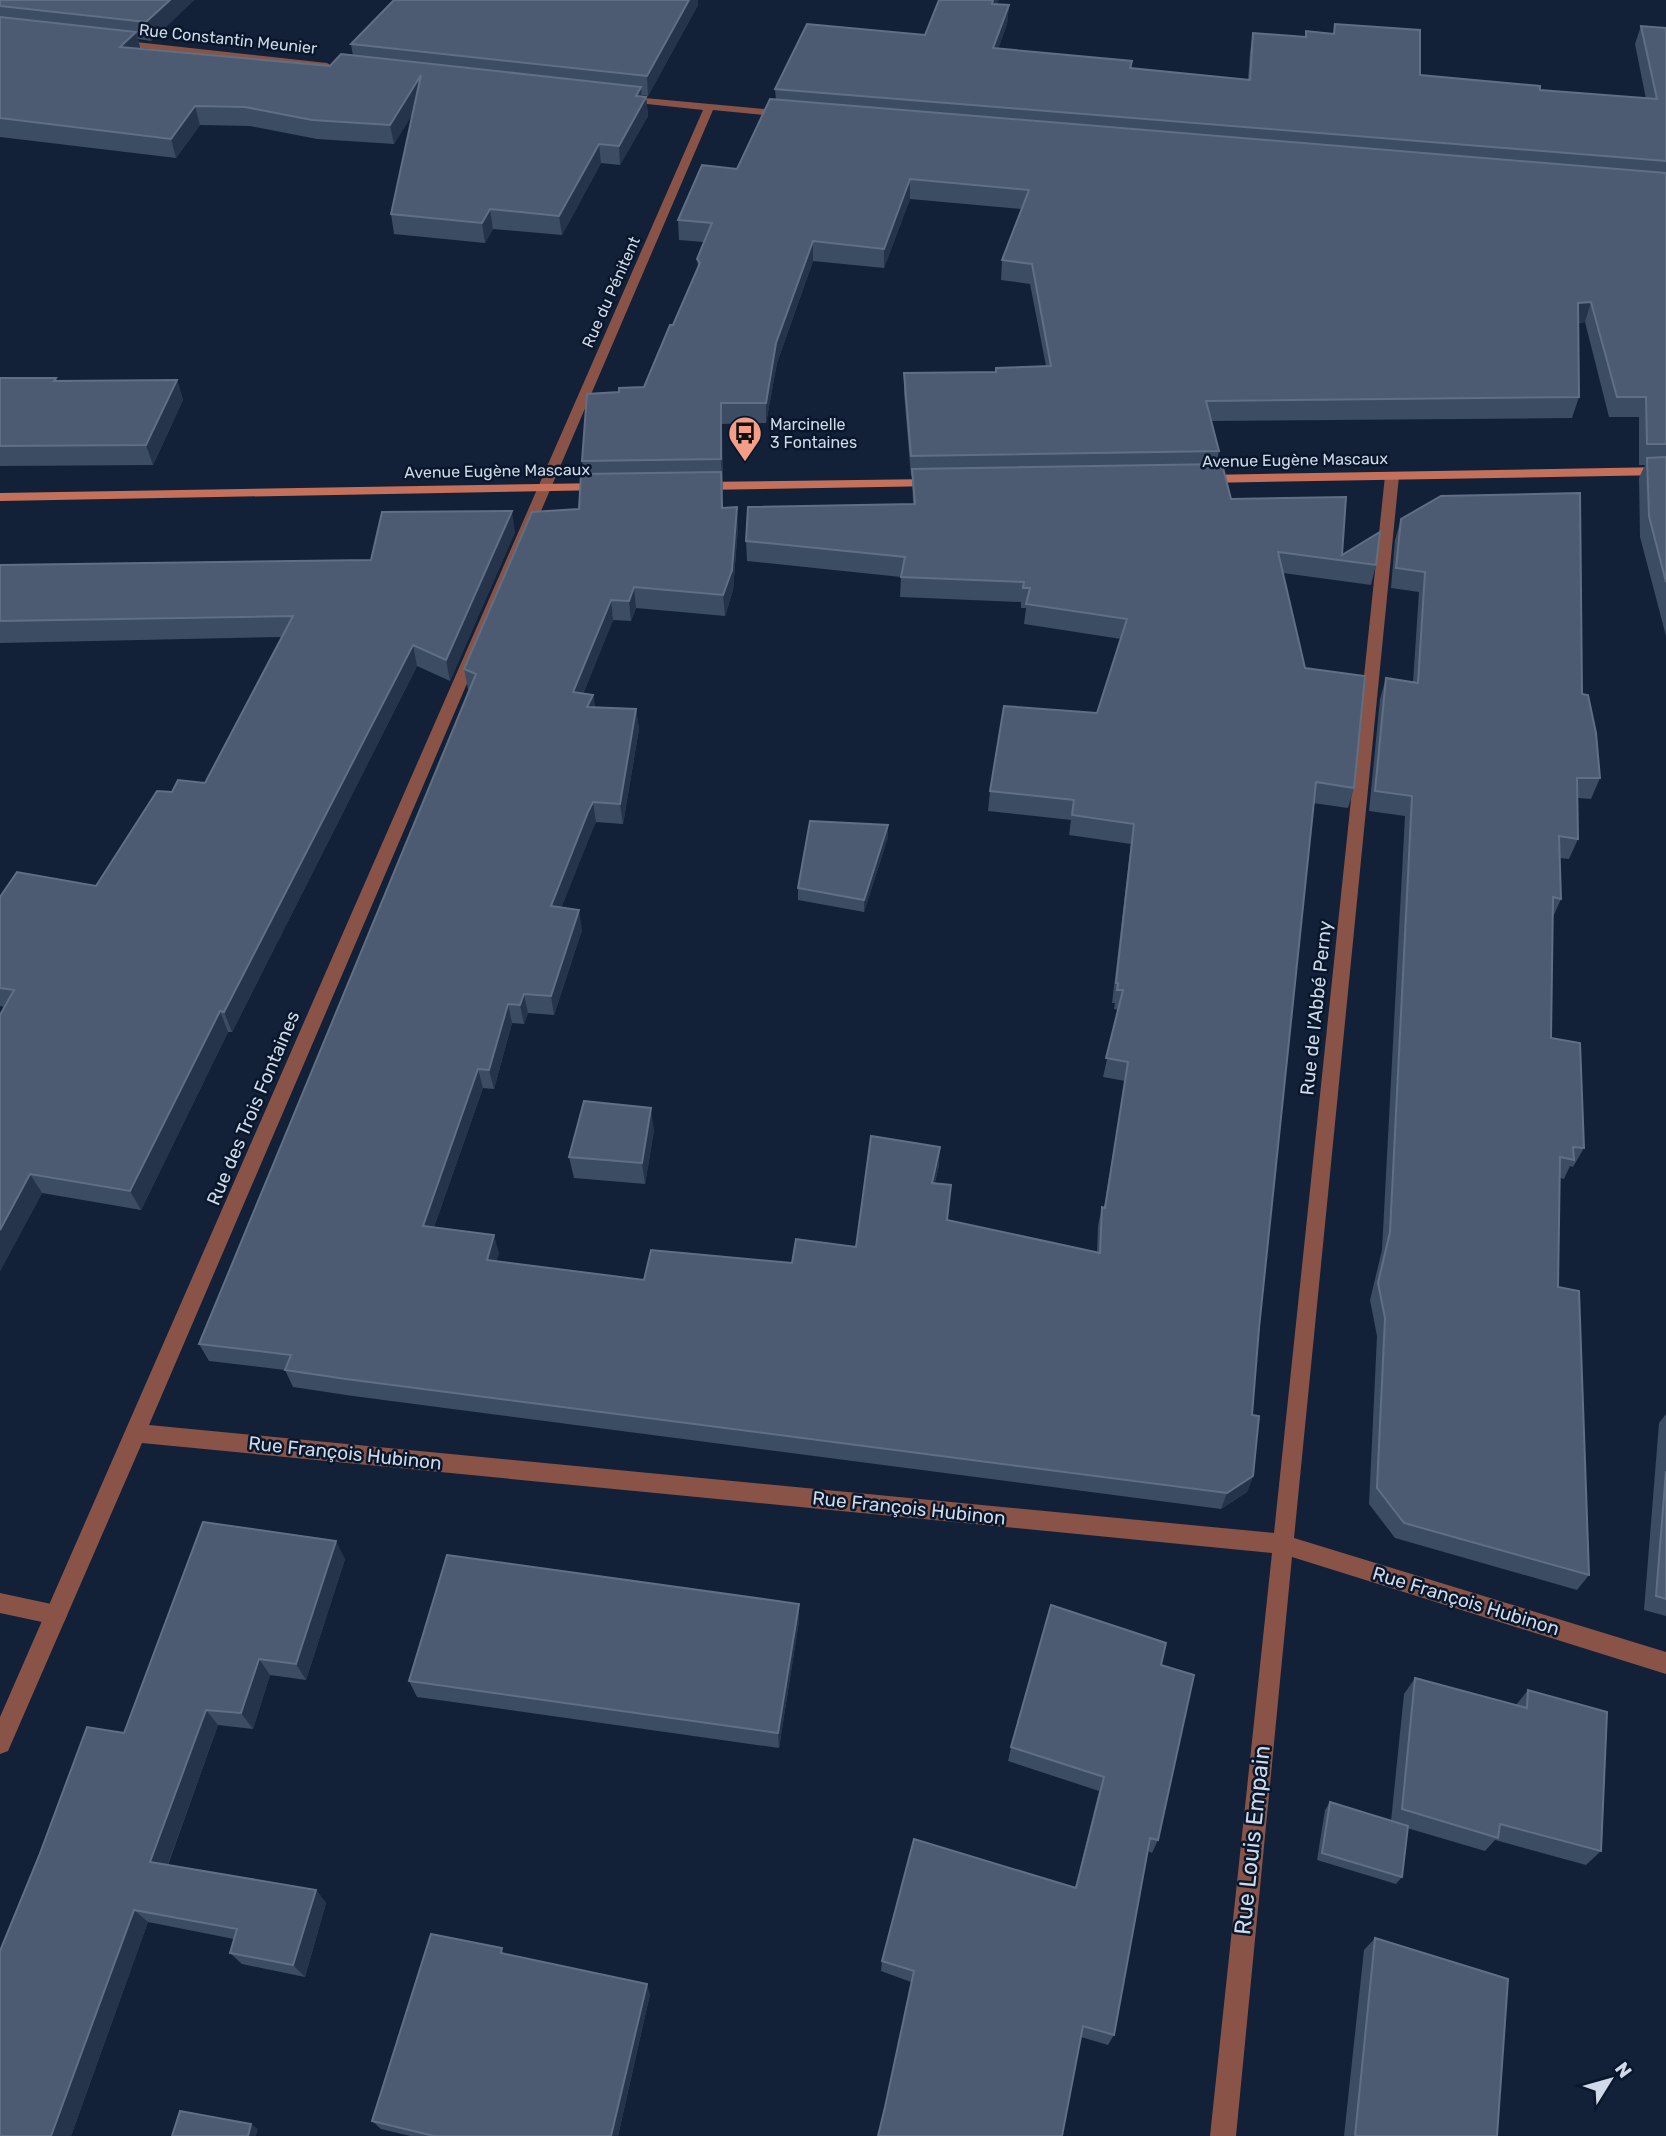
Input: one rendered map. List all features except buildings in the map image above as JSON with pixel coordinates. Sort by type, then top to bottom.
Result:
[{"type":"main road","name":"Avenue Eugène Mascaux","points":[[1186,479],[1666,471]]},
{"type":"main road","points":[[689,486],[950,482]]},
{"type":"main road","name":"Avenue Eugène Mascaux","points":[[0,497],[622,487]]},
{"type":"street","name":"Rue Constantin Meunier","points":[[111,43],[334,67]]},
{"type":"street","points":[[611,97],[792,115]]},
{"type":"street","name":"Rue du Pénitent","points":[[541,488],[709,108]]},
{"type":"street","name":"Rue de l’Abbé Perny","points":[[1282,1544],[1392,476]]},
{"type":"street","name":"Rue des Trois Fontaines","points":[[0,1743],[136,1433],[541,488]]},
{"type":"street","name":"Rue François Hubinon","points":[[136,1433],[1282,1544],[1666,1663]]},
{"type":"street","name":"Rue Louis Empain","points":[[1223,2136],[1282,1544]]},
{"type":"street","points":[[0,1603],[55,1615]]},
{"type":"place","name":"Marcinelle 3 Fontaines","points":[[745,463]]}]
